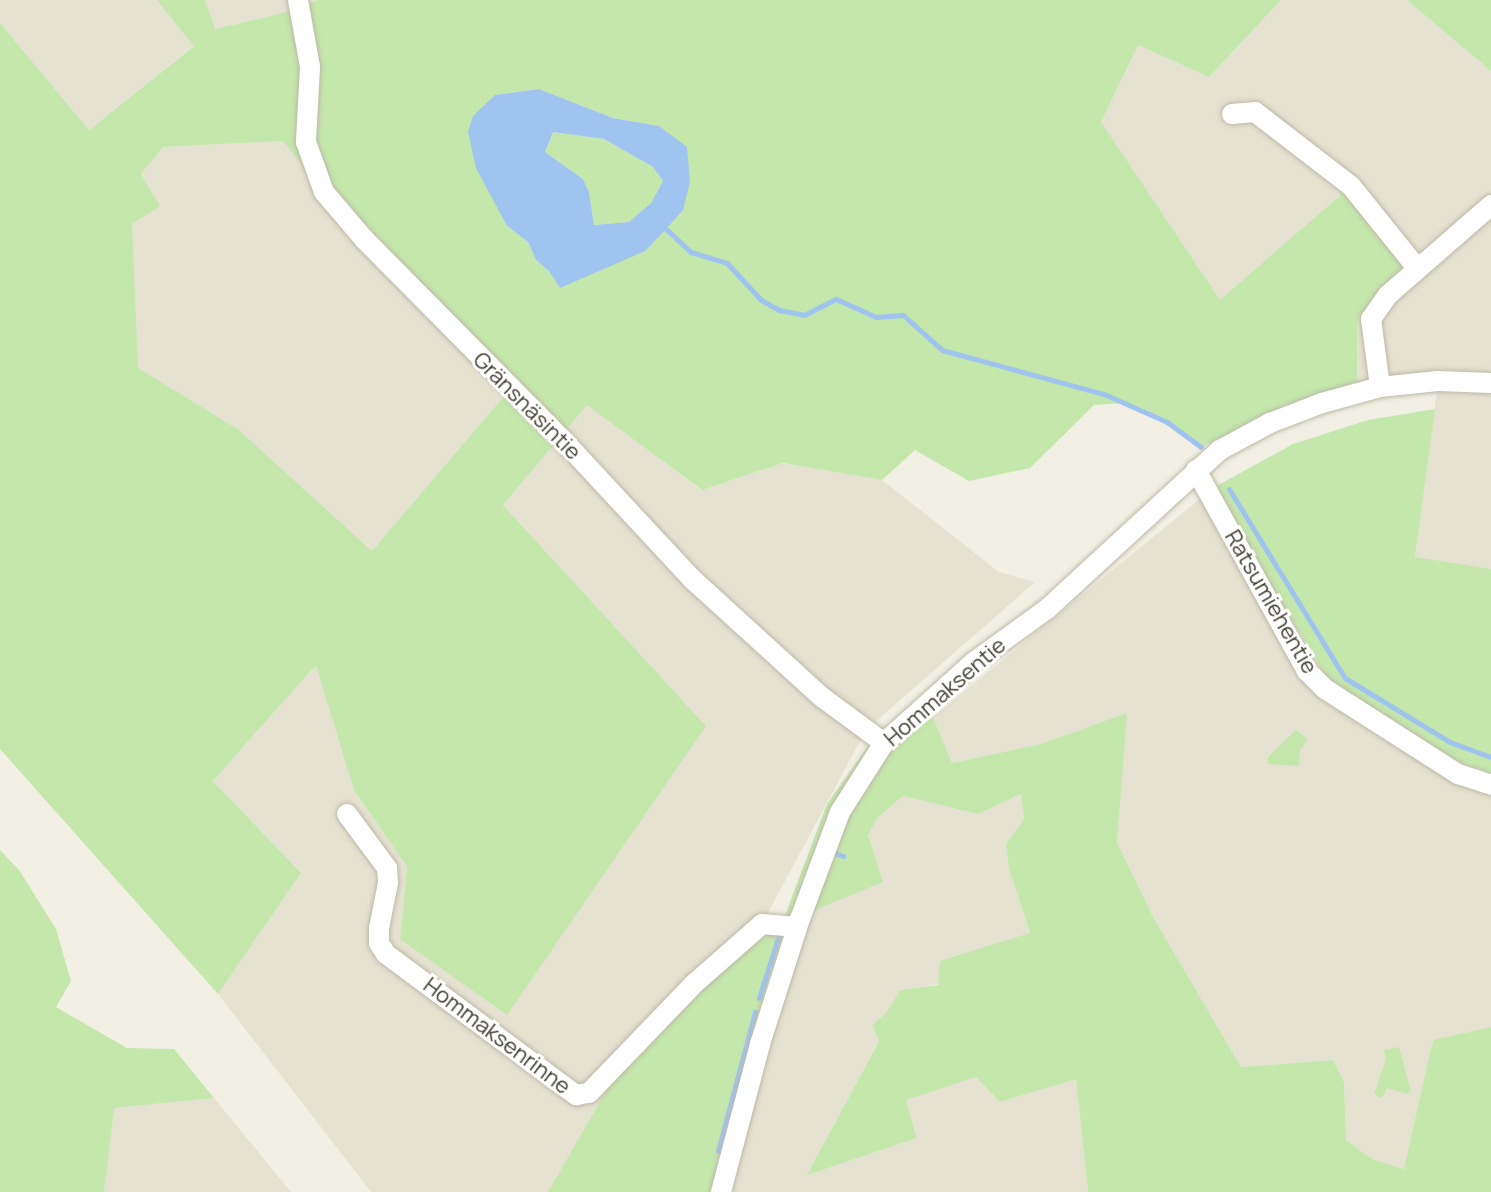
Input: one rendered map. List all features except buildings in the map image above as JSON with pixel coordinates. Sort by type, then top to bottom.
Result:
[{"type":"street","name":"Gränsnäsintie","points":[[298,0],[310,67],[306,142],[324,192],[365,240],[561,438],[691,578],[823,698],[884,743]]},
{"type":"street","points":[[1232,114],[1255,112],[1351,186],[1417,268]]},
{"type":"street","points":[[1380,387],[1371,319],[1388,295],[1491,205]]},
{"type":"street","name":"Hommaksentie","points":[[721,1192],[772,1005],[797,927],[840,812],[884,743],[974,662],[1047,609],[1220,450],[1270,423],[1322,403],[1380,387],[1438,381],[1491,383]]},
{"type":"street","name":"Ratsumiehentie","points":[[1196,470],[1307,671],[1325,689],[1458,774],[1491,785]]},
{"type":"street","name":"Hommaksenrinne","points":[[347,814],[387,868],[388,883],[379,928],[379,943],[386,954],[576,1095],[589,1093],[695,983],[762,924],[797,927]]},
{"type":"shaded area","points":[[0,0],[317,0],[299,9],[214,29],[89,130],[0,23]]},
{"type":"shaded area","points":[[1281,0],[1407,0],[1491,71],[1491,569],[1415,558],[1438,382],[1357,382],[1351,186],[1220,301],[1101,122],[1138,45],[1209,77]]},
{"type":"shaded area","points":[[283,141],[324,192],[511,388],[372,551],[239,430],[138,369],[0,206],[67,266],[159,206],[141,174],[163,147]]},
{"type":"shaded area","points":[[587,404],[701,490],[783,463],[882,480],[999,572],[1035,582],[866,730],[762,924],[622,1063],[548,1192],[371,1192],[218,994],[301,873],[213,781],[317,664],[354,790],[407,867],[400,939],[706,726],[503,505]]},
{"type":"shaded area","points":[[1213,488],[1460,762],[1491,773],[1491,1027],[1433,1040],[1405,1169],[1372,1159],[1346,1140],[1344,1082],[1333,1060],[1241,1067],[1152,915],[1117,842],[1126,714],[1041,744],[952,763],[933,717]]},
{"type":"shaded area","points":[[1021,794],[1024,819],[1006,846],[1009,869],[1030,934],[939,984],[900,990],[886,1013],[872,1025],[879,1040],[808,1174],[917,1138],[906,1100],[976,1077],[1000,1102],[1076,1079],[1088,1192],[721,1192],[800,919],[870,845],[868,835],[878,817],[903,796],[978,814]]},
{"type":"shaded area","points":[[214,1098],[291,1192],[104,1192],[113,1108]]},
{"type":"green space","points":[[157,0],[205,0],[215,29],[299,9],[317,0],[1281,0],[1209,77],[1138,45],[1101,122],[1220,300],[1351,186],[1417,268],[1357,320],[1357,382],[1286,407],[1201,447],[1167,422],[1125,403],[1094,405],[1030,468],[969,481],[915,450],[882,480],[783,463],[702,490],[587,405],[503,505],[706,726],[507,1015],[400,939],[407,867],[354,790],[316,665],[213,781],[301,873],[218,994],[0,749],[0,23],[89,130],[194,46]],"holes":[[[539,89],[613,118],[659,126],[683,210],[549,271],[536,260],[528,242],[507,226],[496,202],[495,95]],[[283,141],[324,192],[510,389],[372,551],[239,430],[138,368],[132,224],[160,206],[141,174],[163,147]]]},
{"type":"green space","points":[[1407,0],[1491,0],[1491,71]]},
{"type":"green space","points":[[553,132],[604,139],[653,167],[663,181],[651,203],[629,222],[594,225],[589,192],[583,179],[545,152]]},
{"type":"green space","points":[[1435,409],[1415,557],[1491,569],[1491,773],[1460,762],[1386,722],[1325,674],[1213,488],[1293,444],[1368,420]]},
{"type":"green space","points":[[1127,713],[1117,842],[1152,915],[1241,1067],[1333,1060],[1344,1082],[1346,1140],[1372,1159],[1404,1169],[1433,1040],[1491,1027],[1491,1192],[1088,1192],[1076,1079],[1000,1102],[976,1077],[906,1100],[917,1138],[807,1175],[879,1041],[872,1025],[886,1013],[900,990],[938,985],[940,961],[1030,933],[1009,869],[1006,845],[1024,819],[1021,794],[978,814],[903,796],[878,817],[868,835],[883,882],[812,911],[843,819],[886,749],[933,717],[952,763],[1041,744]]},
{"type":"green space","points":[[1296,730],[1308,739],[1300,750],[1299,766],[1268,764],[1268,757]]},
{"type":"green space","points":[[873,739],[884,743],[840,812],[721,1192],[548,1192],[622,1063],[762,924],[781,926],[827,804]]},
{"type":"green space","points":[[0,850],[19,870],[56,929],[71,981],[56,1007],[127,1048],[174,1049],[214,1098],[114,1108],[104,1192],[0,1192]]},
{"type":"green space","points":[[1399,1047],[1411,1091],[1408,1094],[1387,1088],[1382,1098],[1374,1094],[1386,1059],[1384,1050]]},
{"type":"water","points":[[539,89],[613,118],[659,126],[687,147],[690,182],[683,210],[645,251],[560,288],[549,271],[536,260],[528,242],[507,226],[476,168],[468,132],[473,116],[495,95]],"holes":[[[553,132],[604,139],[653,167],[663,181],[651,203],[629,222],[594,225],[589,192],[583,179],[545,152]]]},
{"type":"waterway","points":[[666,229],[691,252],[727,263],[761,300],[779,310],[804,315],[836,299],[876,317],[903,315],[942,350],[1104,394],[1167,422],[1201,447]]},
{"type":"waterway","points":[[1229,489],[1345,678],[1450,742],[1491,757]]},
{"type":"waterway","points":[[832,852],[843,856]]},
{"type":"waterway","points":[[759,998],[779,935]]},
{"type":"waterway","points":[[718,1151],[755,1012]]}]
